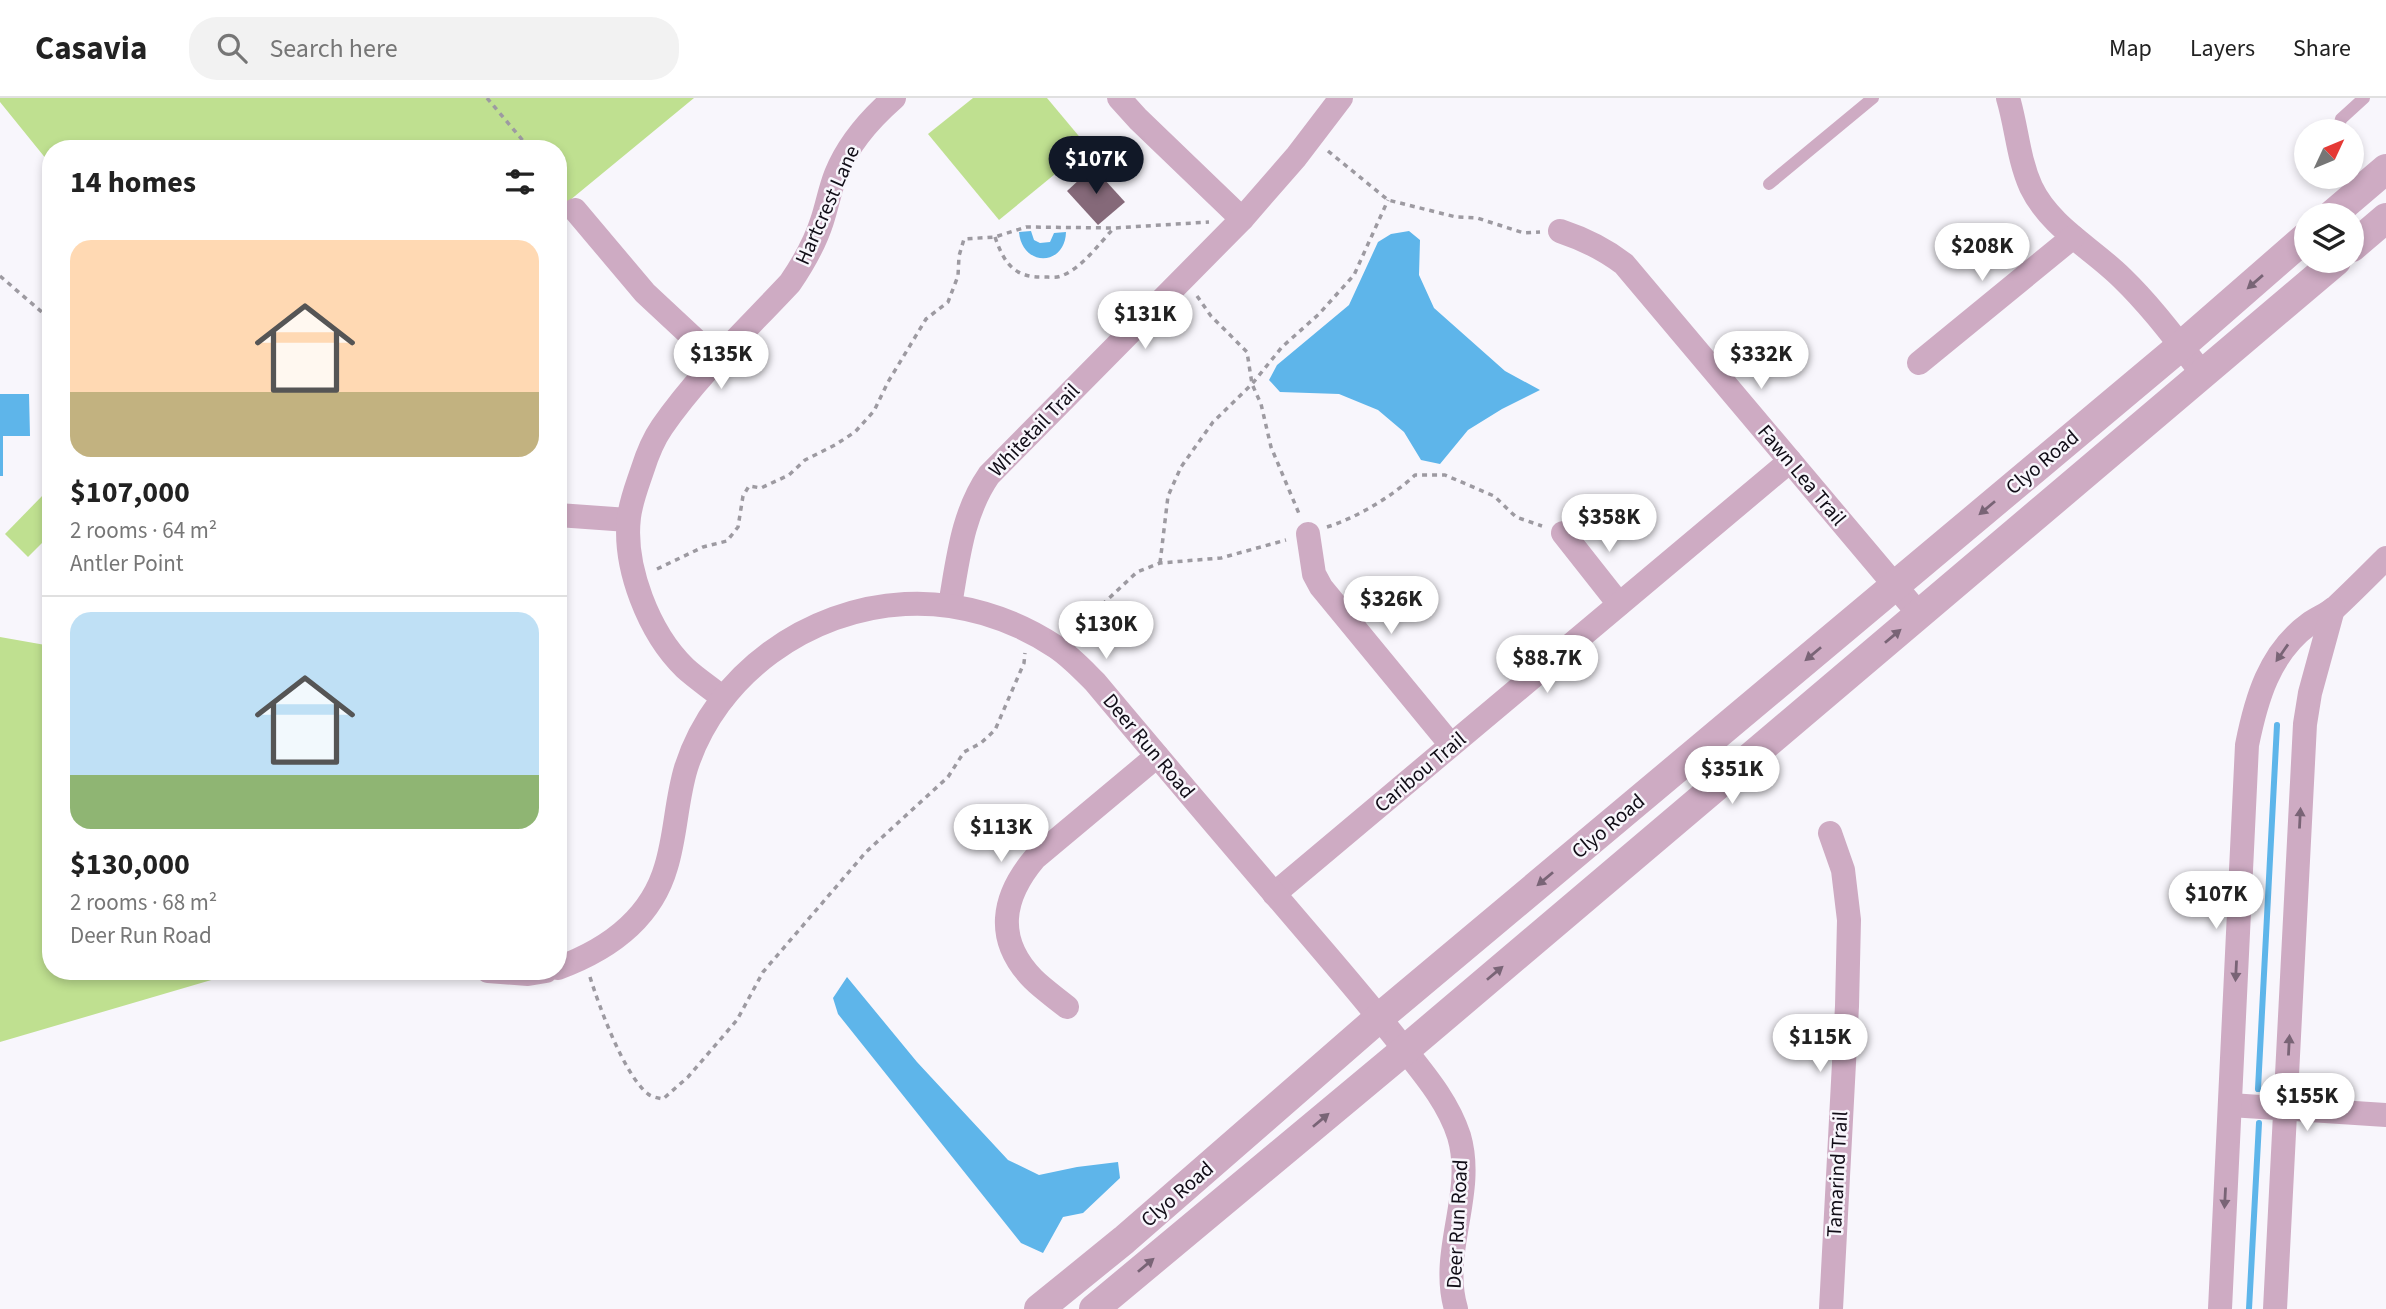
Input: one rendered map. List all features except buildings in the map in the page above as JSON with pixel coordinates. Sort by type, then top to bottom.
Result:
[{"type":"street","name":"Hartcrest Lane","points":[[723,698],[685,668],[663,641],[646,610],[635,577],[629,545],[628,520],[631,501],[648,452],[660,429],[681,401],[790,283],[803,264],[821,224],[836,173],[859,134],[874,115],[894,98]]},
{"type":"street","points":[[1119,98],[1242,219]]},
{"type":"street","name":"Whitetail Trail","points":[[950,605],[964,525],[978,491],[989,475],[1242,219],[1341,98]]},
{"type":"street","points":[[2013,102],[2020,157],[2032,188],[2045,209],[2148,303],[2203,373]]},
{"type":"street","points":[[2364,183],[2386,169]]},
{"type":"street","points":[[2343,203],[2356,189]]},
{"type":"street","points":[[2363,189],[2386,218],[2364,237]]},
{"type":"street","points":[[575,210],[645,293],[718,361]]},
{"type":"street","name":"Fawn Lea Trail","points":[[1559,231],[1585,239],[1624,264],[1919,614]]},
{"type":"street","points":[[1919,363],[2073,237]]},
{"type":"street","name":"Clyo Road","points":[[1040,1309],[1124,1240],[1380,1017],[2181,346],[2294,247]]},
{"type":"street","name":"Clyo Road","points":[[1094,1309],[1405,1050],[2322,273]]},
{"type":"street","name":"Caribou Trail","points":[[1274,894],[1790,461]]},
{"type":"street","points":[[567,516],[628,520]]},
{"type":"street","points":[[1563,533],[1619,604]]},
{"type":"street","points":[[1308,534],[1314,574],[1321,587],[1451,745]]},
{"type":"street","points":[[2220,1309],[2247,745],[2255,706],[2282,651],[2308,625],[2333,609],[2386,558]]},
{"type":"street","name":"Deer Run Road","points":[[567,965],[609,945],[642,913],[666,869],[686,768],[699,737],[723,698],[773,649],[813,626],[859,609],[883,605],[950,605],[991,616],[1026,630],[1056,647],[1095,682],[1380,1017],[1434,1087],[1449,1112],[1461,1144],[1464,1182],[1453,1244],[1451,1274],[1455,1309]]},
{"type":"street","points":[[2275,1309],[2305,724],[2310,693],[2333,609]]},
{"type":"street","points":[[1067,1007],[1034,979],[1011,945],[1007,928],[1011,894],[1022,873],[1035,858],[1157,756]]},
{"type":"street","name":"Tamarind Trail","points":[[1830,833],[1843,870],[1849,920],[1831,1309]]},
{"type":"street","points":[[2230,1105],[2386,1115]]},
{"type":"lane","points":[[1769,184],[1873,98]]},
{"type":"lane","points":[[2341,119],[2364,98]]},
{"type":"path","points":[[487,98],[522,140]]},
{"type":"path","points":[[1314,133],[1331,155],[1388,200],[1457,217],[1477,218],[1524,233],[1559,231]]},
{"type":"path","points":[[1160,562],[1168,496],[1181,467],[1213,422],[1252,384],[1282,347],[1319,314],[1354,275],[1388,200]]},
{"type":"path","points":[[657,569],[703,547],[727,541],[738,527],[743,496],[749,486],[761,488],[789,475],[805,460],[855,432],[874,411],[926,318],[948,302],[958,276],[959,256],[964,239],[995,237],[1026,227],[1114,228],[1242,219]]},
{"type":"path","points":[[995,237],[1000,253],[1013,270],[1033,277],[1060,277],[1081,263],[1114,228]]},
{"type":"path","points":[[0,276],[42,312]]},
{"type":"path","points":[[1185,279],[1211,316],[1247,352],[1252,384],[1261,404],[1271,447],[1308,534]]},
{"type":"path","points":[[1056,647],[1137,572],[1160,562],[1221,558],[1344,522],[1401,489],[1415,475],[1445,475],[1494,496],[1516,517],[1563,533]]},
{"type":"path","points":[[584,959],[598,1002],[630,1070],[649,1095],[663,1099],[688,1077],[737,1020],[763,972],[866,852],[948,777],[964,752],[981,743],[995,730],[1024,663],[1026,630]]},
{"type":"green space","points":[[0,98],[694,98],[567,203],[567,140],[42,140],[42,154],[0,102]]},
{"type":"green space","points":[[973,98],[1047,98],[1088,147],[999,220],[928,134]]},
{"type":"green space","points":[[42,496],[42,543],[28,557],[5,534]]},
{"type":"green space","points":[[0,637],[42,644],[42,980],[211,980],[0,1042]]},
{"type":"water","points":[[1031,231],[1034,240],[1040,243],[1050,242],[1054,233],[1066,232],[1064,243],[1059,252],[1051,257],[1035,257],[1027,252],[1019,232]]},
{"type":"water","points":[[1409,231],[1420,240],[1419,275],[1434,308],[1505,371],[1540,390],[1468,430],[1440,464],[1421,460],[1404,432],[1378,410],[1339,394],[1280,392],[1269,380],[1277,365],[1349,305],[1378,242],[1391,234]]},
{"type":"water","points":[[0,394],[29,394],[30,436],[3,436],[3,476],[0,476]]},
{"type":"water","points":[[847,977],[917,1062],[1008,1160],[1039,1175],[1118,1162],[1120,1178],[1083,1213],[1063,1217],[1043,1253],[1021,1243],[838,1014],[833,998]]},
{"type":"waterway","points":[[2258,1089],[2277,725]]},
{"type":"waterway","points":[[2249,1309],[2259,1123]]}]
